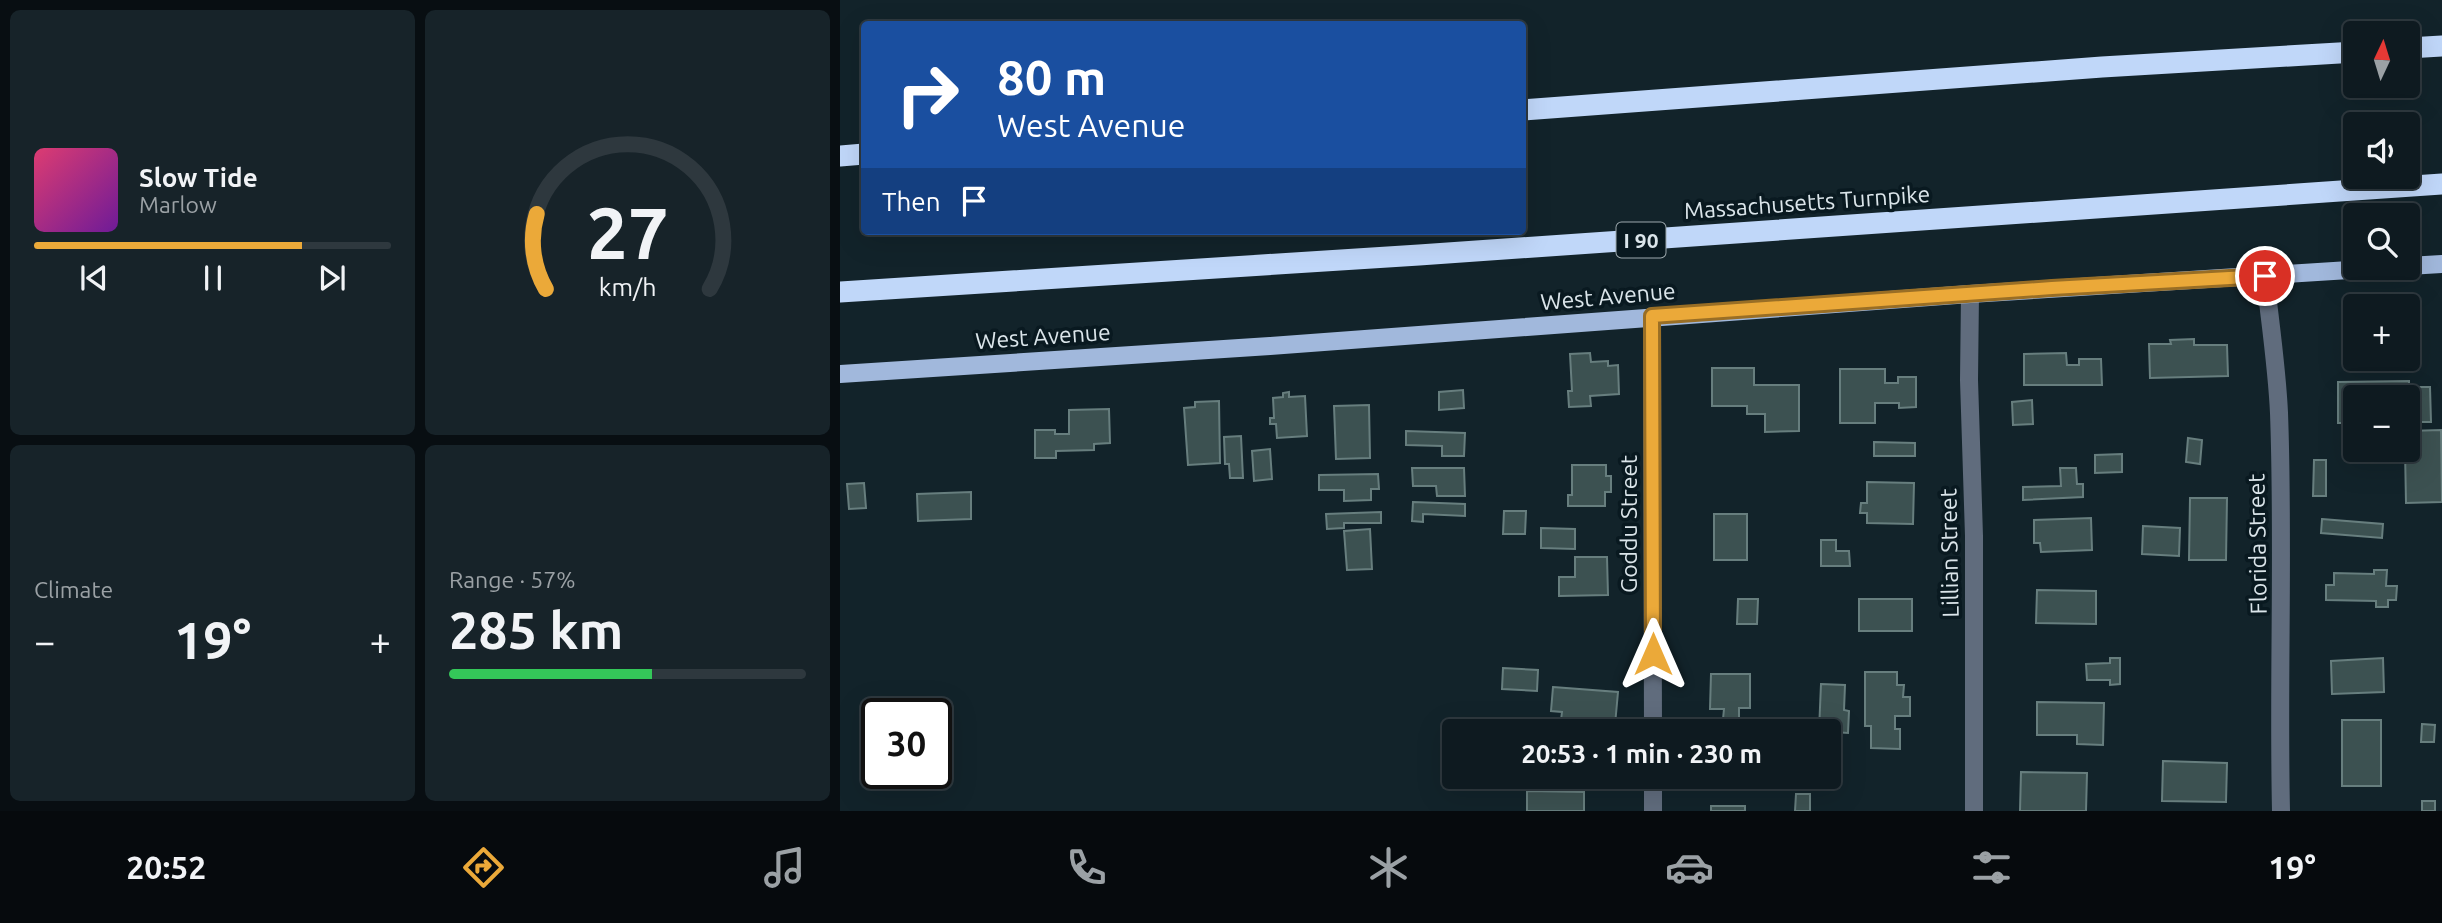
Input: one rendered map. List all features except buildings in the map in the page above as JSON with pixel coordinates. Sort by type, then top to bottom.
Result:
[{"type":"highway","points":[[2420,47],[2442,46]]},
{"type":"highway","points":[[1526,110],[2343,52]]},
{"type":"highway","points":[[840,156],[861,154]]},
{"type":"highway","name":"Massachusetts Turnpike","points":[[840,292],[1419,256],[2442,184]]},
{"type":"main road","points":[[2420,265],[2442,264]]},
{"type":"main road","name":"West Avenue","points":[[840,374],[1270,346],[1970,294],[2343,271]]},
{"type":"street","name":"Florida Street","points":[[2265,276],[2279,410],[2281,811]]},
{"type":"street","name":"Lillian Street","points":[[1970,294],[1969,380],[1974,536],[1974,811]]},
{"type":"street","name":"Goddu Street","points":[[1652,316],[1653,719]]},
{"type":"street","points":[[1653,789],[1653,811]]},
{"type":"route","points":[[1653,654],[1652,316],[2265,276]]}]
